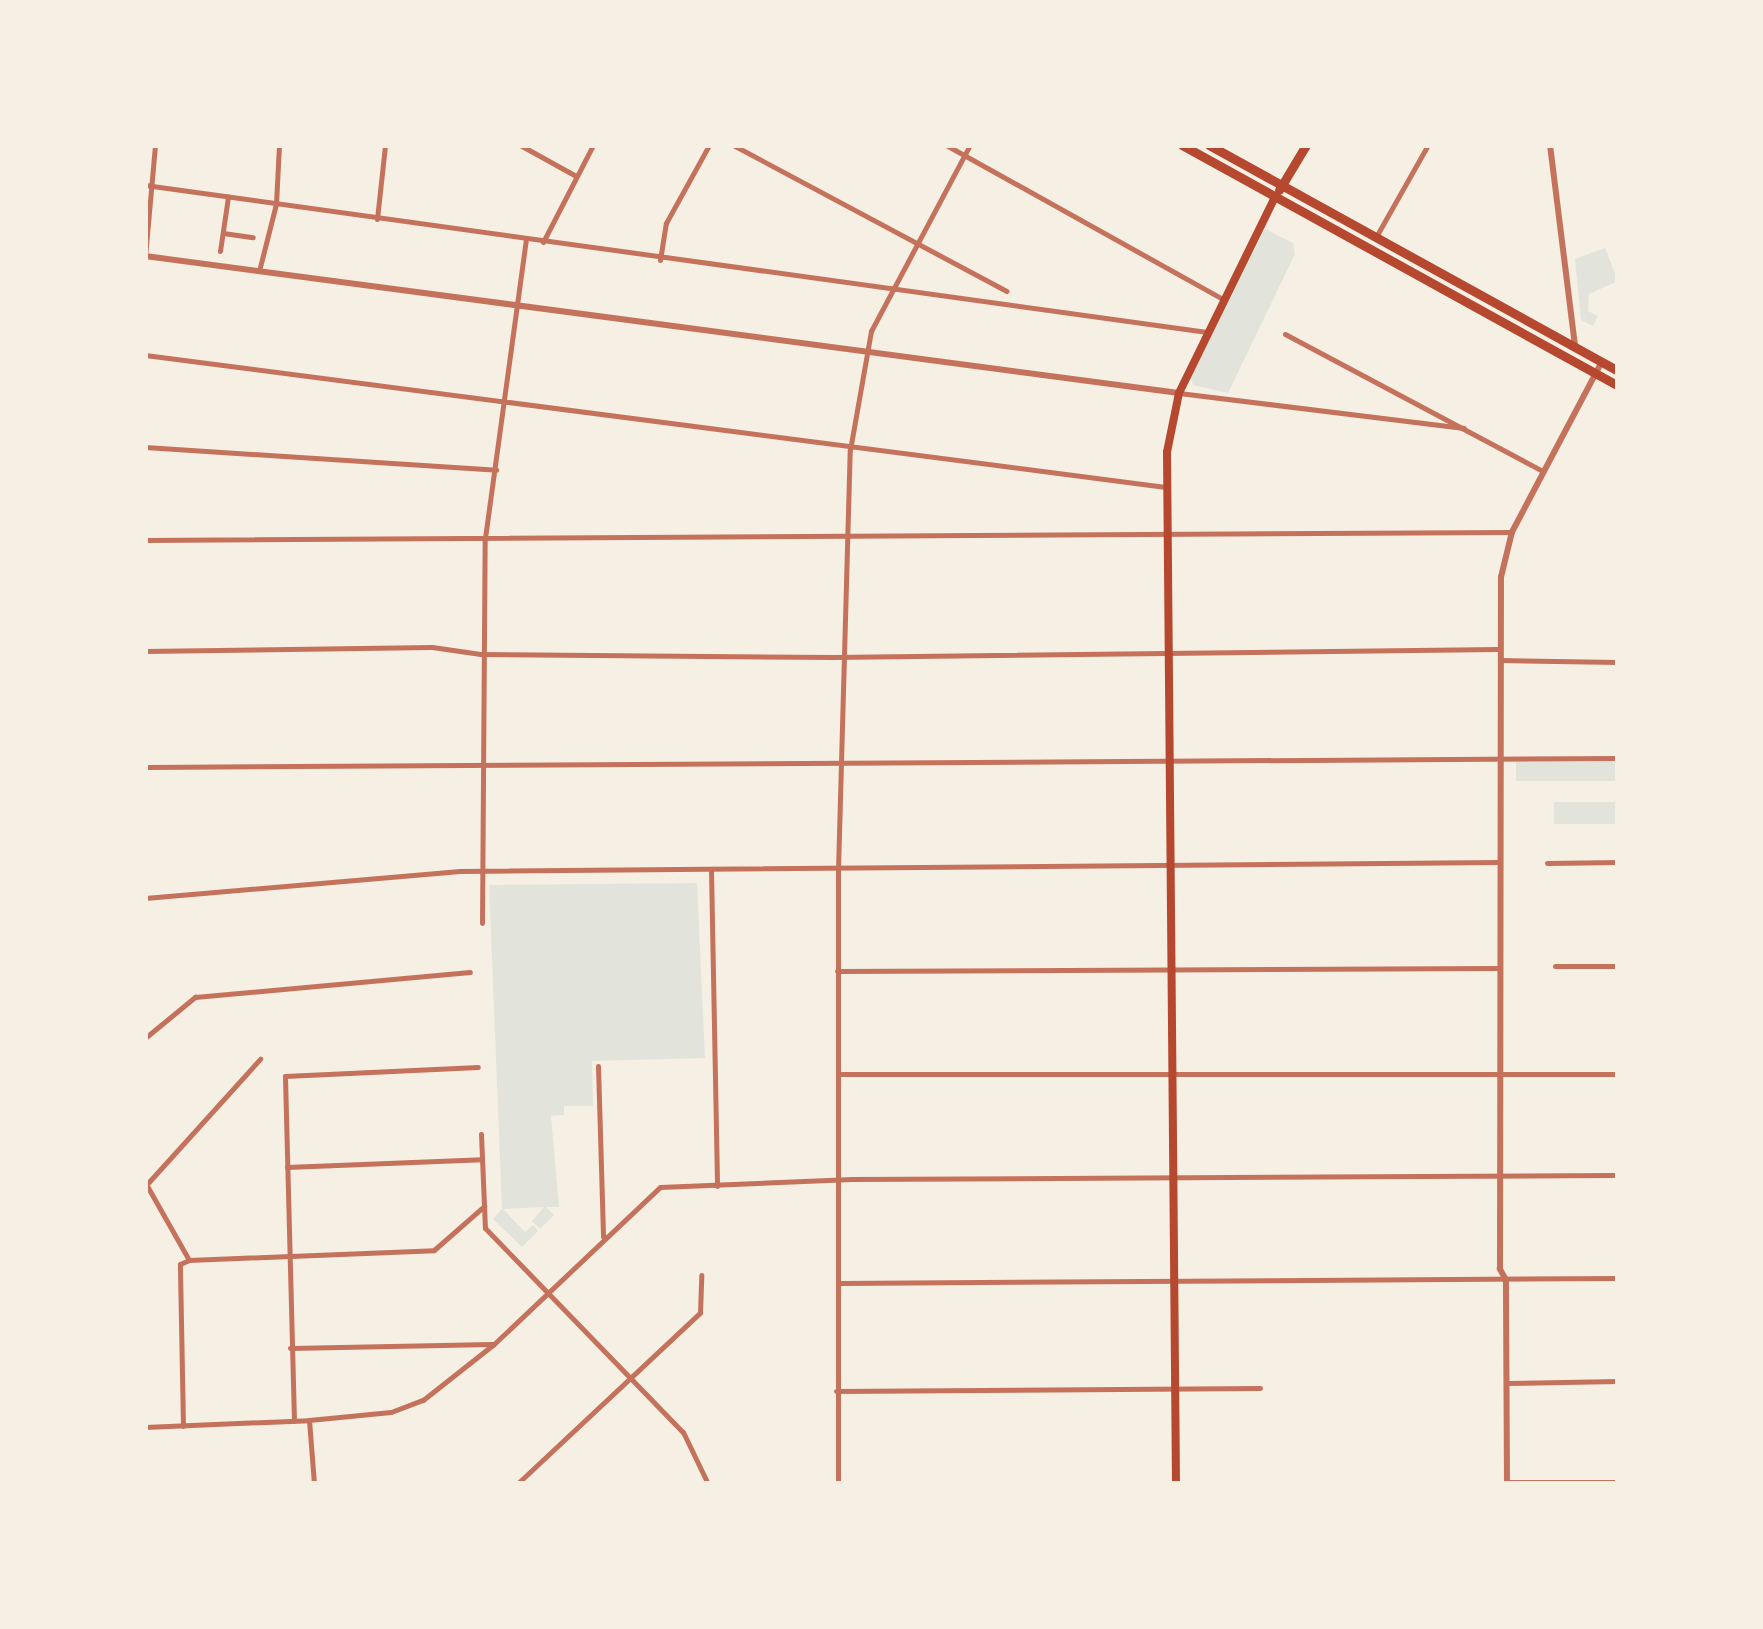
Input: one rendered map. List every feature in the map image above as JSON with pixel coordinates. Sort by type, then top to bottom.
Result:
[{"type":"main road","points":[[1182,145],[1618,386]]},
{"type":"main road","points":[[1209,145],[1618,372]]},
{"type":"main road","points":[[1176,1484],[1166,487],[1180,393],[1275,197],[1306,145]]},
{"type":"street","points":[[155,145],[145,256],[1468,428]]},
{"type":"street","points":[[259,271],[276,204],[279,145]]},
{"type":"street","points":[[378,219],[385,145]]},
{"type":"street","points":[[520,145],[576,176]]},
{"type":"street","points":[[543,242],[593,145]]},
{"type":"street","points":[[660,260],[666,223],[710,145]]},
{"type":"street","points":[[733,145],[1007,290]]},
{"type":"street","points":[[946,145],[1225,300]]},
{"type":"street","points":[[838,1484],[838,870],[844,536],[850,450],[866,350],[890,293],[970,145]]},
{"type":"street","points":[[1376,238],[1428,145]]},
{"type":"street","points":[[1550,145],[1575,348]]},
{"type":"street","points":[[149,186],[890,293],[1210,332]]},
{"type":"street","points":[[220,251],[228,197]]},
{"type":"street","points":[[223,232],[253,237]]},
{"type":"street","points":[[482,923],[478,764],[485,538],[498,470],[526,240]]},
{"type":"street","points":[[1285,334],[1543,471]]},
{"type":"street","points":[[145,355],[850,450],[1166,487]]},
{"type":"street","points":[[1601,362],[1512,532],[1500,578],[1499,968],[1504,1075],[1500,1269],[1506,1280],[1506,1483],[1618,1482]]},
{"type":"street","points":[[145,447],[498,470]]},
{"type":"street","points":[[145,540],[1512,532]]},
{"type":"street","points":[[145,651],[432,648],[481,654],[842,656],[1168,649],[1498,649]]},
{"type":"street","points":[[1498,660],[1618,662]]},
{"type":"street","points":[[145,767],[1618,758]]},
{"type":"street","points":[[145,898],[478,872],[1499,862]]},
{"type":"street","points":[[1547,863],[1618,862]]},
{"type":"street","points":[[712,870],[717,1186]]},
{"type":"street","points":[[1555,966],[1618,966]]},
{"type":"street","points":[[837,971],[1499,968]]},
{"type":"street","points":[[145,1038],[194,998],[470,972]]},
{"type":"street","points":[[189,1260],[146,1183],[260,1059]]},
{"type":"street","points":[[598,1066],[603,1237]]},
{"type":"street","points":[[294,1422],[285,1076],[478,1068]]},
{"type":"street","points":[[839,1074],[1618,1074]]},
{"type":"street","points":[[482,1134],[485,1228]]},
{"type":"street","points":[[286,1167],[482,1159]]},
{"type":"street","points":[[145,1428],[294,1422],[391,1412],[422,1400],[494,1344],[655,1188],[1172,1175],[1618,1175]]},
{"type":"street","points":[[183,1426],[180,1264],[189,1260],[434,1250],[484,1206]]},
{"type":"street","points":[[473,1217],[632,1378],[689,1442],[708,1484]]},
{"type":"street","points":[[517,1484],[700,1313],[702,1275]]},
{"type":"street","points":[[839,1283],[1618,1278]]},
{"type":"street","points":[[290,1348],[494,1344]]},
{"type":"street","points":[[1506,1383],[1618,1381]]},
{"type":"street","points":[[836,1391],[1260,1388]]},
{"type":"street","points":[[308,1420],[314,1484]]},
{"type":"shaded area","points":[[1265,229],[1293,243],[1295,254],[1228,393],[1193,385],[1191,377]]},
{"type":"shaded area","points":[[1605,248],[1618,281],[1589,294],[1588,311],[1598,316],[1593,326],[1581,320],[1575,259]]},
{"type":"shaded area","points":[[1516,760],[1618,760],[1618,781],[1516,781]]},
{"type":"shaded area","points":[[1554,802],[1618,802],[1618,824],[1554,824]]},
{"type":"shaded area","points":[[697,883],[705,1058],[592,1061],[593,1106],[564,1106],[564,1115],[551,1116],[559,1207],[546,1207],[554,1215],[540,1229],[532,1221],[544,1207],[503,1209],[525,1232],[533,1225],[538,1231],[522,1247],[493,1219],[502,1209],[489,885]]}]
